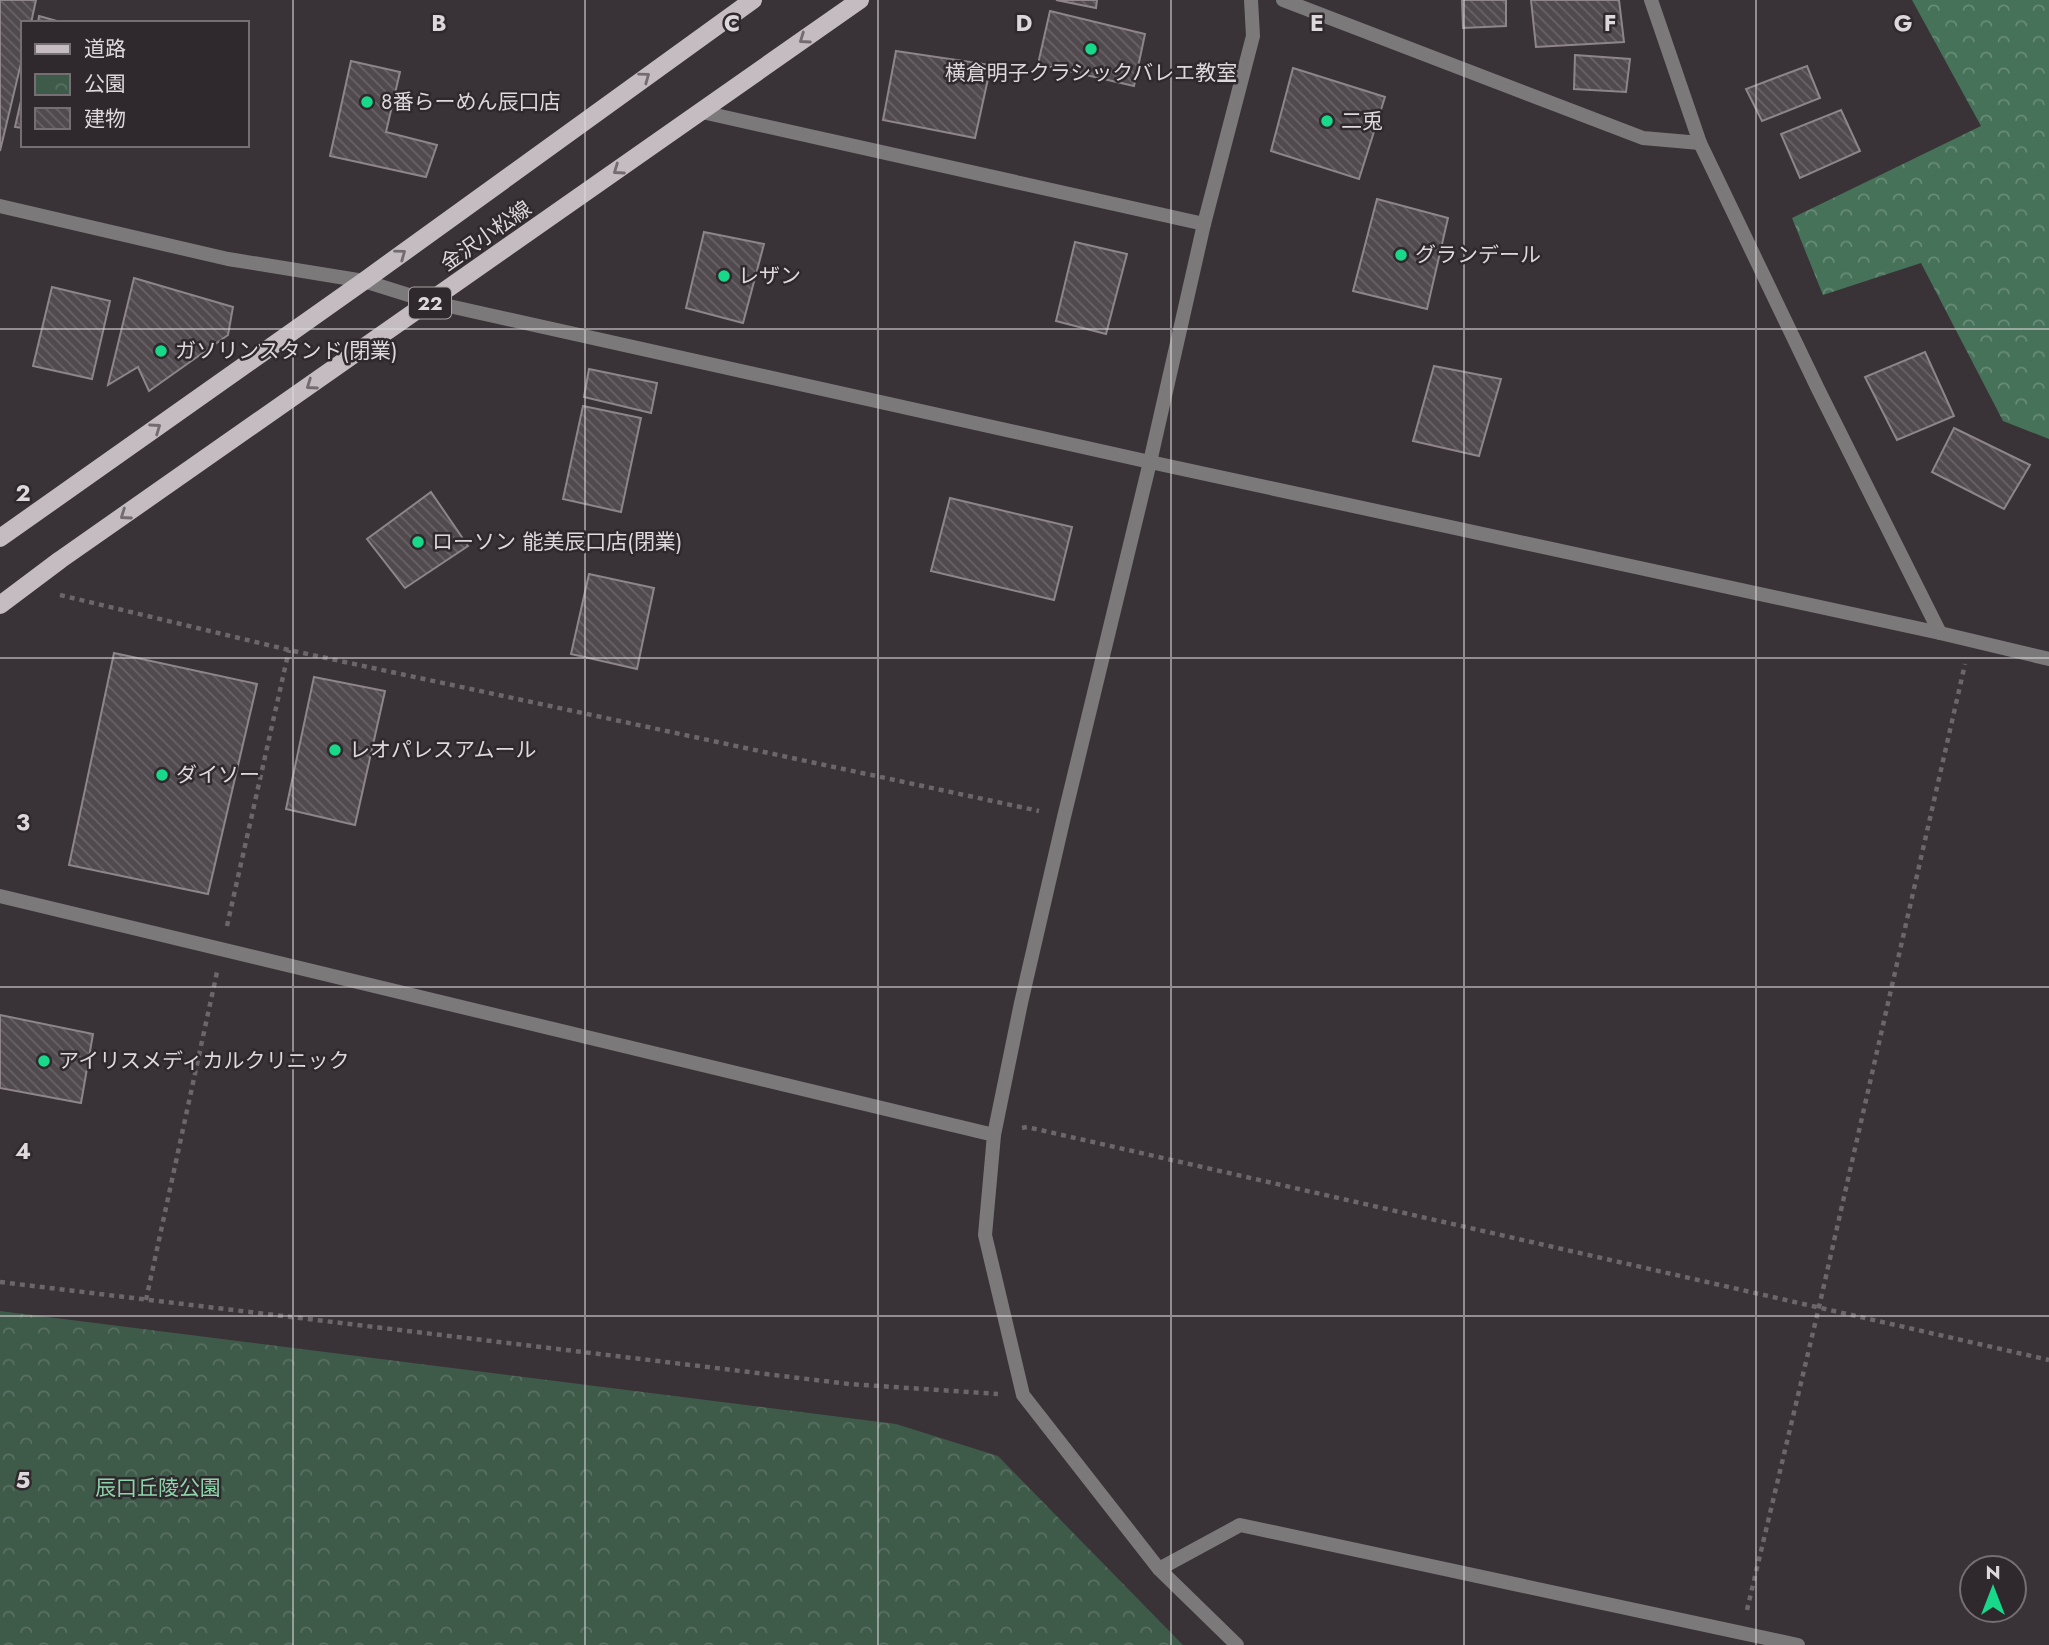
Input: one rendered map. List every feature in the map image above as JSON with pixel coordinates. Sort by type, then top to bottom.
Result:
[{"type":"main road","name":"金沢小松線","points":[[0,538],[364,281],[753,0]]},
{"type":"main road","name":"金沢小松線","points":[[0,605],[60,560],[860,0]]},
{"type":"street","points":[[1237,1645],[1159,1569],[1023,1395],[985,1235],[994,1135],[1064,817],[1204,225],[1253,36],[1251,0]]},
{"type":"street","points":[[1283,0],[1643,138],[1700,144]]},
{"type":"street","points":[[1651,0],[1700,144],[1940,633]]},
{"type":"street","points":[[702,112],[1204,225]]},
{"type":"street","points":[[0,206],[228,259],[364,281],[431,302],[2049,659]]},
{"type":"street","points":[[0,896],[994,1135]]},
{"type":"street","points":[[1159,1569],[1240,1525],[1798,1645]]},
{"type":"path","points":[[26,586],[289,650],[1064,817]]},
{"type":"path","points":[[1742,1632],[1819,1307],[1970,640]]},
{"type":"path","points":[[994,1135],[1027,1127],[2049,1360]]},
{"type":"path","points":[[0,1282],[849,1384],[1023,1395]]},
{"type":"green space","points":[[1912,0],[2049,0],[2049,439],[2003,421],[1921,263],[1823,295],[1792,218],[1981,126]]},
{"type":"green space","name":"辰口丘陵公園","points":[[0,1311],[896,1424],[998,1456],[1183,1645],[0,1645]]},
{"type":"building","points":[[0,0],[36,0],[31,21],[21,21],[21,63],[0,151]]},
{"type":"building","points":[[1056,0],[1097,0],[1096,8]]},
{"type":"building","points":[[1462,0],[1506,0],[1506,26],[1463,28]]},
{"type":"building","points":[[1531,0],[1619,0],[1624,42],[1536,47]]},
{"type":"building","name":"横倉明子クラシックバレエ教室","points":[[1050,11],[1145,34],[1134,86],[1038,64]]},
{"type":"building","points":[[39,16],[57,21],[38,21]]},
{"type":"building","points":[[896,51],[991,65],[975,138],[883,120]]},
{"type":"building","points":[[1575,55],[1630,59],[1626,92],[1574,89]]},
{"type":"building","name":"8番らーめん辰口店","points":[[351,61],[400,72],[386,132],[437,145],[426,177],[330,156]]},
{"type":"building","points":[[1807,66],[1820,98],[1762,121],[1746,89]]},
{"type":"building","points":[[1293,68],[1385,97],[1359,179],[1271,151]]},
{"type":"building","points":[[21,101],[21,128],[15,127]]},
{"type":"building","points":[[1841,110],[1860,151],[1800,178],[1781,134]]},
{"type":"building","name":"グランデール","points":[[1377,199],[1448,218],[1427,309],[1353,291]]},
{"type":"building","name":"レザン","points":[[704,232],[764,244],[743,323],[686,308]]},
{"type":"building","points":[[1075,242],[1127,254],[1106,334],[1056,321]]},
{"type":"building","name":"ガソリンスタンド(閉業)","points":[[134,278],[233,307],[228,335],[149,391],[138,367],[108,385]]},
{"type":"building","points":[[52,287],[110,301],[92,379],[33,366]]},
{"type":"building","points":[[1925,352],[1954,416],[1897,440],[1865,377]]},
{"type":"building","points":[[1434,366],[1501,379],[1479,456],[1413,441]]},
{"type":"building","points":[[589,369],[657,383],[651,413],[584,397]]},
{"type":"building","points":[[583,406],[641,418],[621,512],[563,499]]},
{"type":"building","points":[[1954,428],[2030,465],[2004,509],[1932,472]]},
{"type":"building","name":"ローソン 能美辰口店(閉業)","points":[[431,492],[468,546],[405,588],[367,539]]},
{"type":"building","points":[[950,498],[1072,527],[1054,600],[931,571]]},
{"type":"building","points":[[589,574],[654,588],[637,669],[571,654]]},
{"type":"building","name":"ダイソー","points":[[114,653],[257,684],[208,894],[69,865]]},
{"type":"building","name":"レオパレスアムール","points":[[314,677],[385,691],[355,825],[286,809]]},
{"type":"building","name":"アイリスメディカルクリニック","points":[[0,1015],[93,1034],[81,1103],[0,1088]]},
{"type":"place","name":"横倉明子クラシックバレエ教室","points":[[1091,49]]},
{"type":"place","name":"8番らーめん辰口店","points":[[367,102]]},
{"type":"place","name":"二兎","points":[[1327,121]]},
{"type":"place","name":"グランデール","points":[[1401,255]]},
{"type":"place","name":"レザン","points":[[724,276]]},
{"type":"place","name":"ガソリンスタンド(閉業)","points":[[161,351]]},
{"type":"place","name":"ローソン 能美辰口店(閉業)","points":[[418,542]]},
{"type":"place","name":"レオパレスアムール","points":[[335,750]]},
{"type":"place","name":"ダイソー","points":[[162,775]]},
{"type":"place","name":"アイリスメディカルクリニック","points":[[44,1061]]}]
